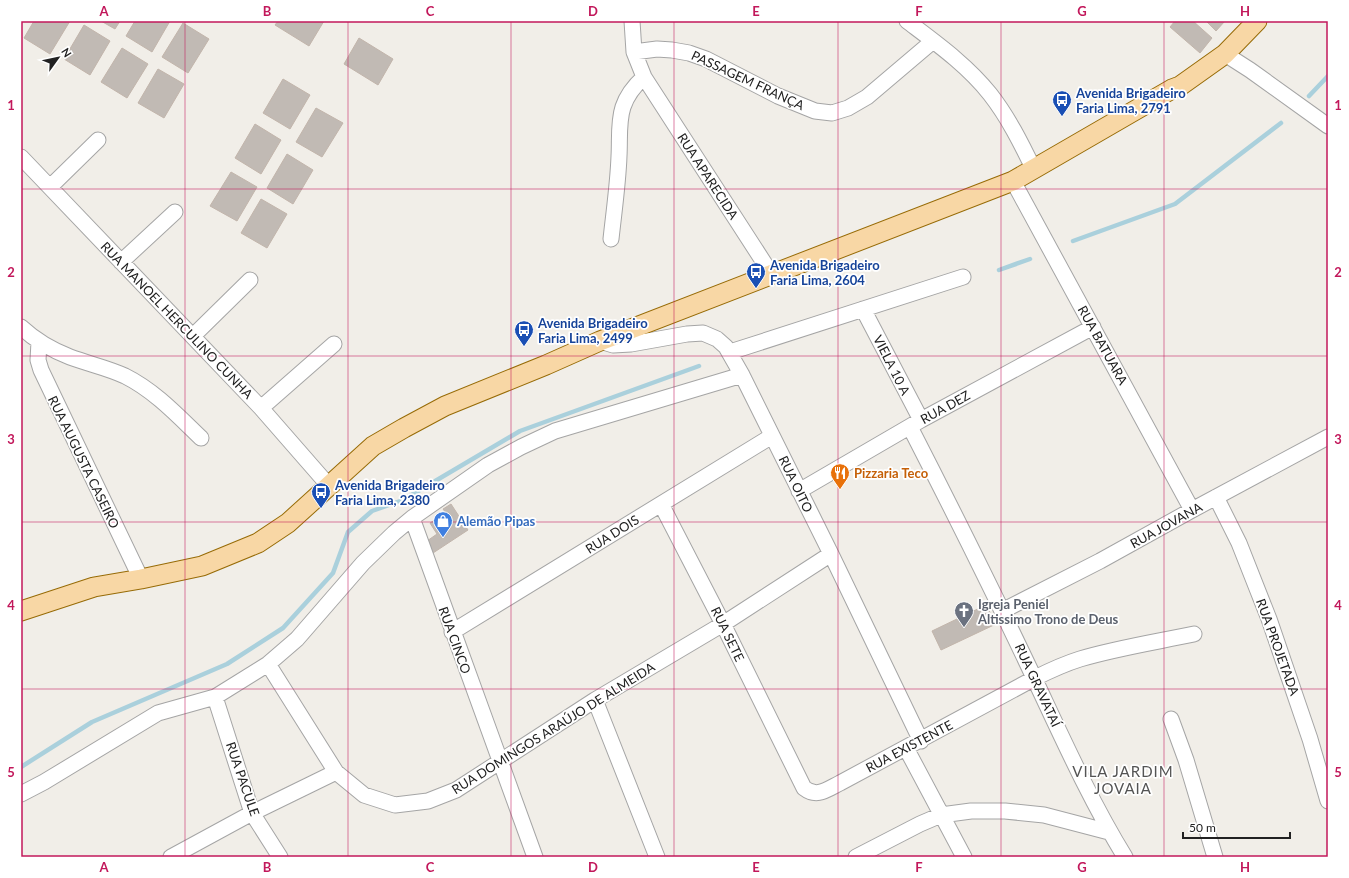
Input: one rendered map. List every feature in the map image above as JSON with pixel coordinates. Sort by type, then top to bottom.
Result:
[{"type":"main road","points":[[21,611],[94,587],[202,566],[258,543],[288,523],[330,487],[373,446],[445,406],[546,365],[600,341],[703,300],[772,276],[1013,181],[1172,89],[1180,86],[1225,54],[1256,21]]},
{"type":"street","name":"RUA APARECIDA","points":[[632,21],[634,52],[644,77],[772,276]]},
{"type":"street","points":[[908,21],[962,65],[989,93],[1013,127],[1034,170]]},
{"type":"street","name":"PASSAGEM FRANÇA","points":[[634,52],[657,49],[689,53],[706,59],[790,101],[815,111],[832,113],[848,108],[867,97],[933,41]]},
{"type":"street","points":[[1225,54],[1250,70],[1328,126]]},
{"type":"street","points":[[611,239],[622,108],[634,85],[644,77]]},
{"type":"street","points":[[50,187],[98,140]]},
{"type":"street","name":"RUA MANOEL HERCULINO CUNHA","points":[[21,157],[261,408],[330,487]]},
{"type":"street","name":"RUA BATUARA","points":[[1013,181],[1192,510]]},
{"type":"street","points":[[121,262],[175,212]]},
{"type":"street","points":[[730,352],[963,277]]},
{"type":"street","points":[[193,336],[250,280]]},
{"type":"street","name":"VIELA 10 A","points":[[863,309],[916,424]]},
{"type":"street","name":"RUA DEZ","points":[[800,491],[916,424],[1093,327]]},
{"type":"street","name":"RUA OITO","points":[[600,341],[613,345],[631,344],[687,334],[703,333],[717,339],[730,352],[831,554],[921,741]]},
{"type":"street","points":[[27,337],[71,358],[106,368],[127,377],[146,388],[201,438]]},
{"type":"street","name":"RUA AUGUSTA CASEIRO","points":[[27,337],[38,360],[40,370],[140,579]]},
{"type":"street","points":[[261,408],[334,344]]},
{"type":"street","points":[[21,794],[44,782],[158,713],[215,697],[268,664],[297,639],[363,563],[394,533],[412,518],[488,465],[555,431],[742,375]]},
{"type":"street","name":"RUA GRAVATAÍ","points":[[916,424],[1034,678],[1109,832],[1125,857]]},
{"type":"street","name":"RUA DOIS","points":[[452,632],[772,436]]},
{"type":"street","name":"RUA JOVANA","points":[[1002,611],[1100,561],[1328,437]]},
{"type":"street","name":"RUA PROJETADA","points":[[1216,497],[1239,542],[1269,619],[1310,739],[1328,801]]},
{"type":"street","name":"RUA SETE","points":[[661,504],[723,624],[792,766]]},
{"type":"street","name":"RUA CINCO","points":[[412,518],[452,632],[535,857]]},
{"type":"street","name":"RUA DOMINGOS ARAÚJO DE ALMEIDA","points":[[268,664],[336,772],[364,796],[395,805],[428,801],[456,790],[595,700],[723,624],[831,554]]},
{"type":"street","name":"RUA EXISTENTE","points":[[792,766],[804,788],[810,793],[819,793],[921,741],[1034,678],[1079,659],[1194,634]]},
{"type":"street","name":"RUA PACULE","points":[[215,697],[252,813],[280,857]]},
{"type":"street","points":[[595,700],[657,857]]},
{"type":"street","points":[[1172,719],[1215,857]]},
{"type":"street","points":[[906,748],[964,857]]},
{"type":"street","points":[[171,857],[252,813],[336,772]]},
{"type":"street","points":[[856,857],[920,824],[942,815],[971,811],[1005,811],[1044,815],[1109,832]]},
{"type":"building","points":[[34,21],[70,21],[50,54],[24,38]]},
{"type":"building","points":[[101,21],[120,21],[115,29]]},
{"type":"building","points":[[135,21],[170,21],[152,52],[126,36]]},
{"type":"building","points":[[278,21],[324,21],[309,46],[275,25]]},
{"type":"building","points":[[1175,21],[1193,21],[1212,38],[1200,53],[1170,27]]},
{"type":"building","points":[[1206,21],[1225,21],[1216,31]]},
{"type":"building","points":[[183,23],[209,39],[188,73],[162,57]]},
{"type":"building","points":[[84,25],[110,41],[90,75],[64,59]]},
{"type":"building","points":[[359,38],[393,59],[378,85],[344,64]]},
{"type":"building","points":[[122,48],[148,64],[127,98],[101,82]]},
{"type":"building","points":[[158,69],[184,84],[164,118],[138,103]]},
{"type":"building","points":[[283,79],[310,95],[290,129],[263,113]]},
{"type":"building","points":[[316,108],[343,123],[322,157],[296,142]]},
{"type":"building","points":[[255,124],[281,140],[261,174],[235,158]]},
{"type":"building","points":[[287,154],[313,170],[293,204],[267,188]]},
{"type":"building","points":[[231,172],[257,187],[237,221],[210,206]]},
{"type":"building","points":[[261,199],[287,214],[267,248],[241,233]]},
{"type":"building","points":[[451,504],[468,530],[433,553],[427,541],[437,534],[430,523],[446,513],[443,509]]},
{"type":"building","name":"Igreja Peniel Altissimo Trono de Deus","points":[[986,605],[996,624],[941,650],[932,631]]},
{"type":"waterway","points":[[1309,96],[1328,76]]},
{"type":"waterway","points":[[1073,241],[1175,204],[1281,123]]},
{"type":"waterway","points":[[999,270],[1030,259]]},
{"type":"waterway","points":[[21,767],[92,722],[227,664],[283,628],[333,573],[348,532],[372,511],[403,500],[520,431],[699,366]]},
{"type":"place","name":"Avenida Brigadeiro Faria Lima, 2791","points":[[1062,117]]},
{"type":"place","name":"Avenida Brigadeiro Faria Lima, 2604","points":[[756,289]]},
{"type":"place","name":"Avenida Brigadeiro Faria Lima, 2499","points":[[524,347]]},
{"type":"place","name":"Pizzaria Teco","points":[[840,490]]},
{"type":"place","name":"Avenida Brigadeiro Faria Lima, 2380","points":[[321,509]]},
{"type":"place","name":"Alemão Pipas","points":[[443,538]]},
{"type":"place","name":"Igreja Peniel Altissimo Trono de Deus","points":[[964,628]]},
{"type":"district","name":"VILA JARDIM JOVAIA","points":[[1123,780]]}]
